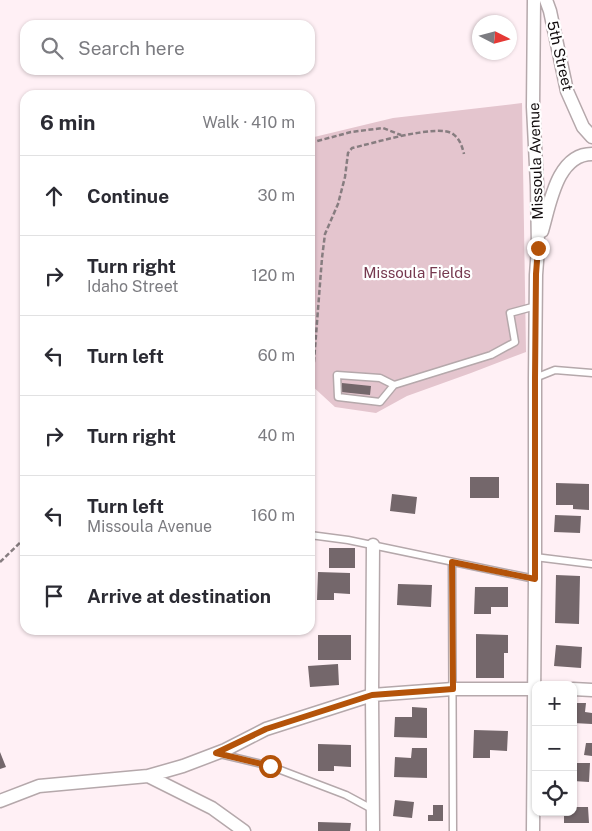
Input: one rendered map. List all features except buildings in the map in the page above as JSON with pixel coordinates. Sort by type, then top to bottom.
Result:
[{"type":"street","name":"Missoula Avenue","points":[[534,0],[533,107],[538,248],[535,378],[535,681]]},
{"type":"street","name":"5th Street","points":[[546,0],[567,91],[583,127],[592,136]]},
{"type":"street","points":[[538,248],[556,183],[572,160],[592,154]]},
{"type":"street","points":[[373,545],[373,831]]},
{"type":"street","points":[[0,801],[39,786],[148,776],[183,766],[216,753],[266,729],[372,695],[453,689],[532,689]]},
{"type":"street","points":[[577,689],[592,690]]},
{"type":"street","name":"Missoula Avenue","points":[[533,831],[534,726]]},
{"type":"street","points":[[148,776],[212,808],[244,831]]},
{"type":"lane","points":[[394,385],[380,378],[337,375],[338,397],[380,402],[394,385],[491,355],[515,342],[510,313],[536,306]]},
{"type":"lane","points":[[535,378],[555,370],[592,373]]},
{"type":"lane","points":[[315,536],[348,540],[535,579]]},
{"type":"lane","points":[[535,556],[592,564]]},
{"type":"lane","points":[[452,562],[453,831]]},
{"type":"lane","points":[[216,753],[270,766],[346,794],[373,809]]},
{"type":"path","points":[[315,141],[351,132],[383,128],[403,136]]},
{"type":"path","points":[[315,348],[325,234],[338,204],[345,177],[348,153],[352,148],[437,130],[452,133],[460,142],[464,154]]},
{"type":"path","points":[[0,562],[20,543]]},
{"type":"green space","name":"Missoula Fields","points":[[522,103],[526,352],[407,396],[376,413],[335,407],[315,389],[315,137],[393,118]]},
{"type":"route","points":[[270,766],[216,753],[266,729],[372,695],[453,689],[452,562],[535,579],[535,378],[538,248]]}]
